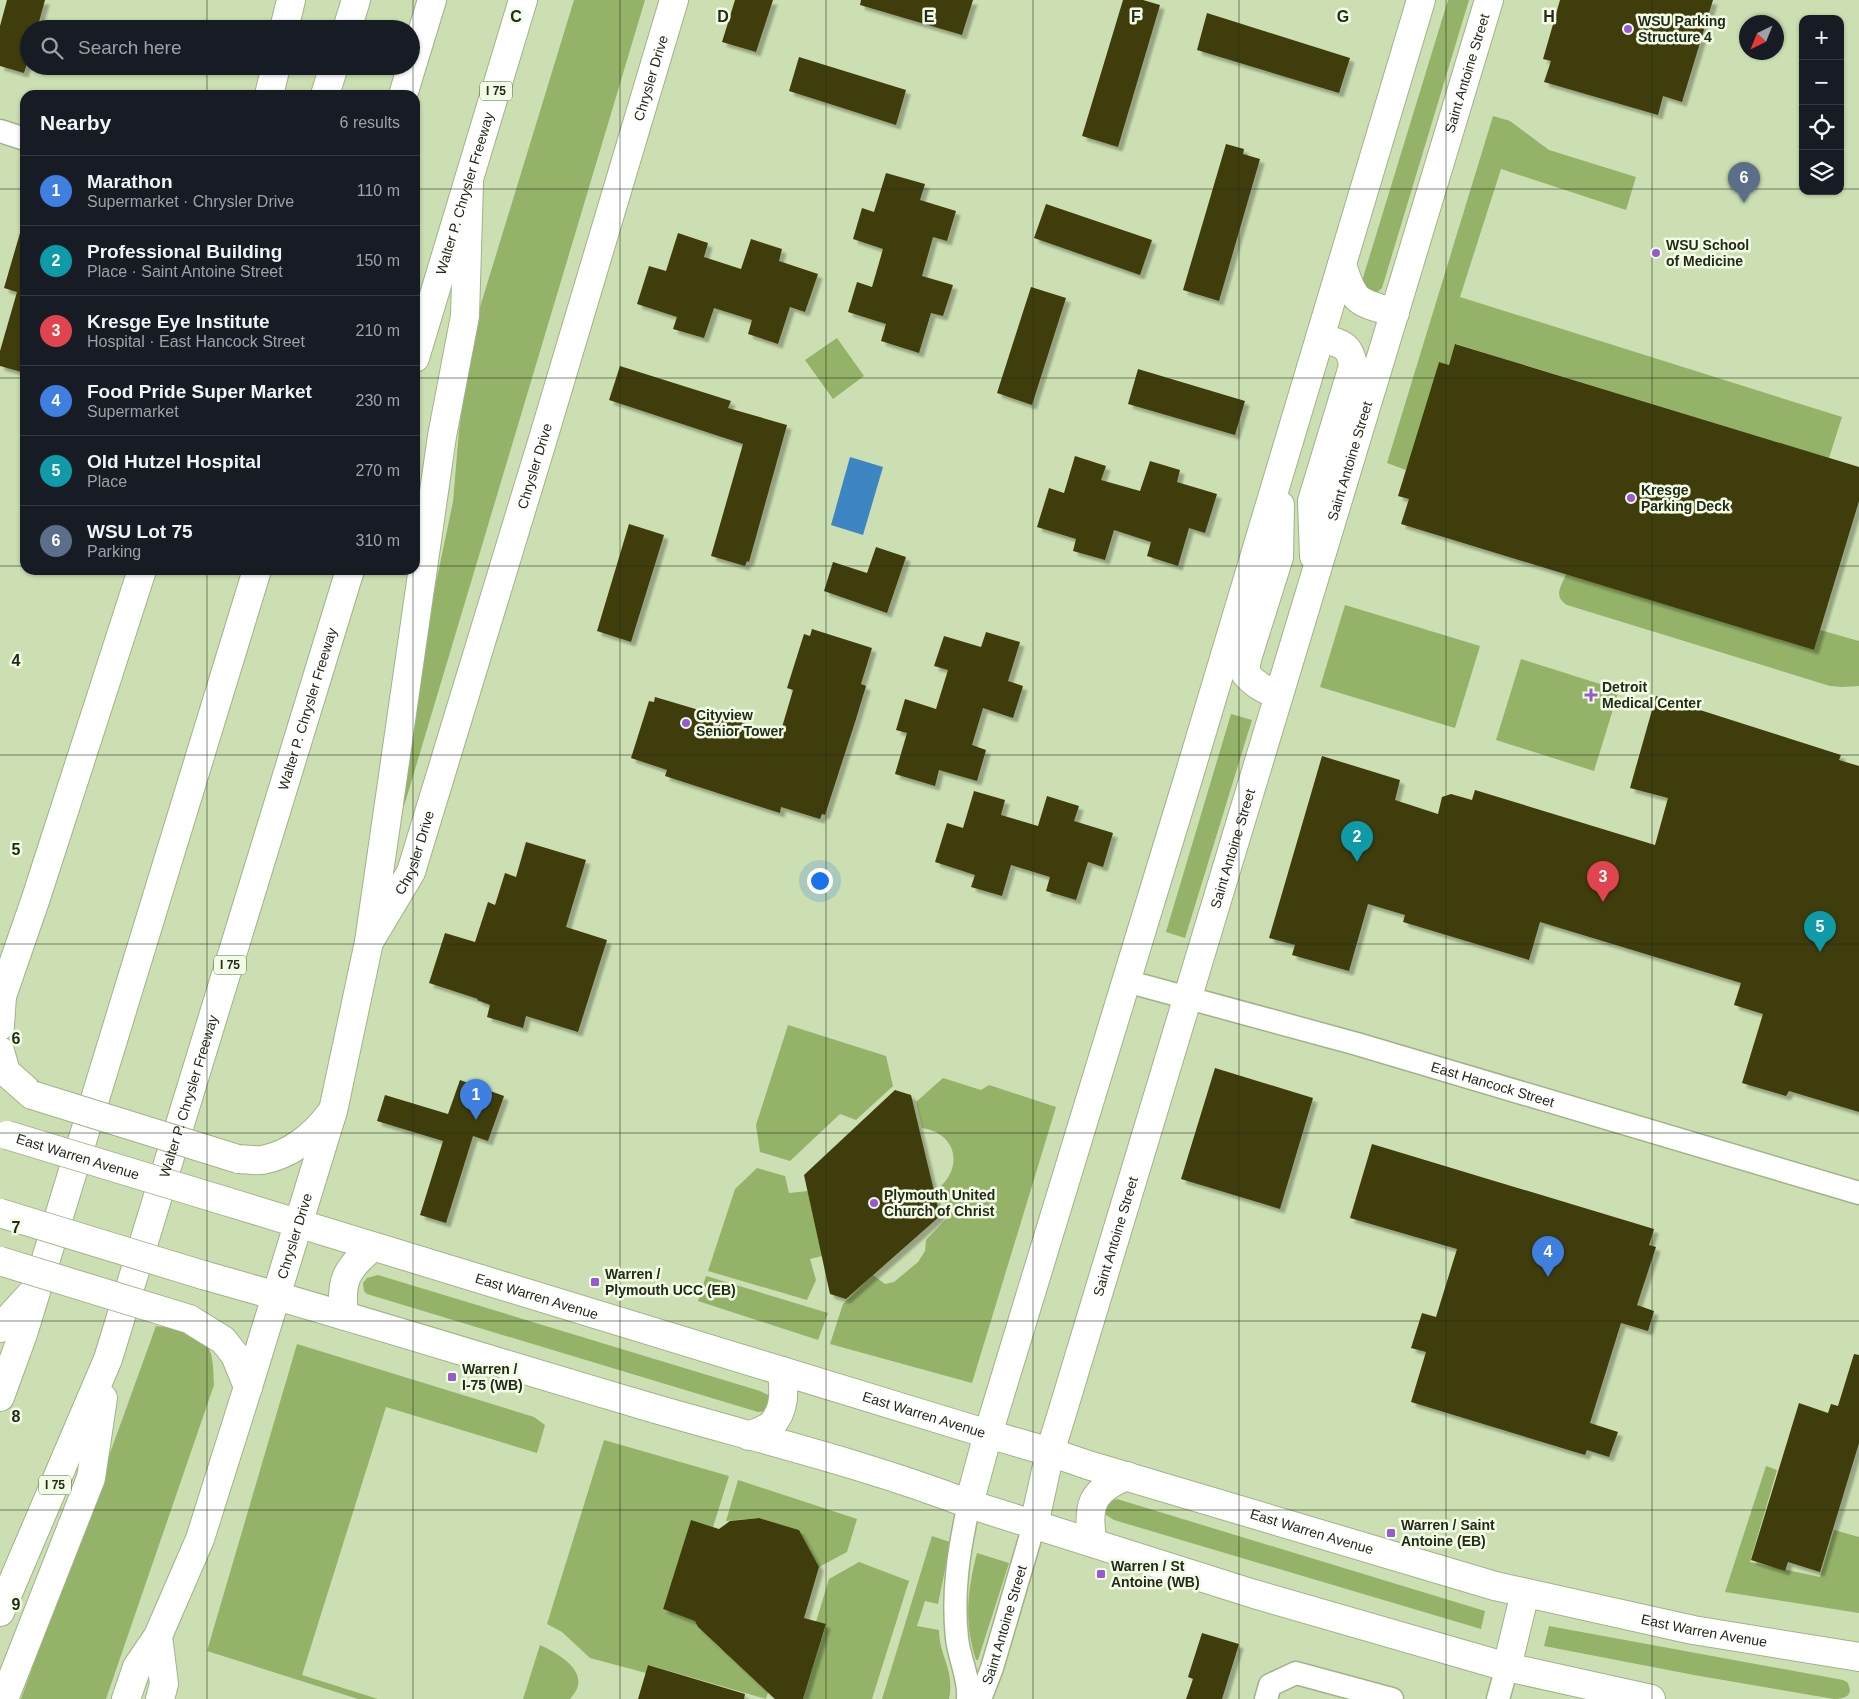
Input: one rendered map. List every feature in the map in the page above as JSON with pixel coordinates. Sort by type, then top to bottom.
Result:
[{"type":"main road","points":[[286,20],[290,0]]},
{"type":"main road","points":[[350,20],[356,0]]},
{"type":"main road","points":[[420,39],[432,0]]},
{"type":"main road","name":"Walter P. Chrysler Freeway","points":[[420,342],[523,0]]},
{"type":"main road","name":"Chrysler Drive","points":[[126,1699],[137,1667],[158,1636],[200,1539],[333,1111],[369,942],[411,872],[674,0]]},
{"type":"main road","name":"Saint Antoine Street","points":[[969,1504],[988,1434],[1422,0]]},
{"type":"main road","name":"Saint Antoine Street","points":[[1034,1525],[1050,1452],[1489,0]]},
{"type":"main road","points":[[270,90],[274,75]]},
{"type":"main road","points":[[327,90],[331,75]]},
{"type":"main road","points":[[405,90],[409,75]]},
{"type":"main road","points":[[369,942],[440,446],[465,316],[469,182]]},
{"type":"main road","points":[[1342,264],[1350,290],[1361,303],[1395,313]]},
{"type":"main road","points":[[1315,577],[1312,501],[1353,366],[1351,353],[1343,344],[1320,337]]},
{"type":"main road","points":[[1279,695],[1262,689],[1252,682],[1245,673],[1247,660],[1279,557],[1281,468]]},
{"type":"main road","points":[[0,1026],[1,999],[54,843],[140,575]]},
{"type":"main road","points":[[0,1397],[23,1334],[255,575]]},
{"type":"main road","name":"Walter P. Chrysler Freeway","points":[[0,1612],[108,1359],[348,575]]},
{"type":"main road","points":[[0,1051],[6,1072],[32,1095],[238,1159],[261,1160],[295,1147],[320,1128],[333,1111]]},
{"type":"main road","name":"East Warren Avenue","points":[[3,1134],[988,1434],[1486,1583],[1692,1630],[1857,1661]]},
{"type":"main road","points":[[0,1213],[203,1275],[859,1467],[1034,1525],[1254,1594],[1507,1667],[1651,1699]]},
{"type":"main road","points":[[344,1316],[342,1295],[346,1276],[360,1257],[373,1247]]},
{"type":"main road","points":[[0,1261],[190,1320],[223,1340],[235,1355],[248,1387]]},
{"type":"main road","points":[[0,1328],[36,1288]]},
{"type":"main road","points":[[4,1699],[91,1478],[108,1359]]},
{"type":"main road","points":[[749,1436],[769,1426],[780,1412],[785,1392],[782,1371]]},
{"type":"main road","points":[[1093,1543],[1089,1521],[1092,1504],[1102,1489],[1113,1481],[1127,1476]]},
{"type":"main road","points":[[1507,1667],[1526,1593]]},
{"type":"main road","points":[[158,1636],[164,1684],[160,1699]]},
{"type":"street","points":[[0,131],[20,137]]},
{"type":"street","name":"East Hancock Street","points":[[1126,981],[1357,1044],[1859,1193]]},
{"type":"street","name":"Saint Antoine Street","points":[[968,1699],[966,1680],[957,1642],[955,1620],[956,1568],[969,1504]]},
{"type":"street","name":"Saint Antoine Street","points":[[980,1699],[992,1668],[1034,1525]]},
{"type":"street","points":[[1498,1699],[1507,1667]]},
{"type":"street","points":[[1268,1692],[1296,1673],[1392,1699]]},
{"type":"green space","points":[[574,0],[645,0],[405,803],[400,812],[411,701],[453,502],[459,430],[473,330]]},
{"type":"green space","points":[[1448,0],[1469,0],[1382,288],[1375,294],[1367,292],[1362,281]]},
{"type":"green space","points":[[1493,116],[1510,121],[1549,150],[1636,177],[1626,210],[1501,169],[1460,297],[1842,417],[1829,458],[1456,344],[1449,365],[1439,362],[1406,470],[1387,463]]},
{"type":"green space","points":[[837,338],[864,376],[833,399],[805,360]]},
{"type":"green space","points":[[1566,574],[1814,650],[1820,630],[1859,641],[1859,686],[1830,686],[1567,605],[1559,595],[1560,587]]},
{"type":"green space","points":[[1345,605],[1480,646],[1455,728],[1320,687]]},
{"type":"green space","points":[[1521,659],[1619,690],[1594,771],[1496,740]]},
{"type":"green space","points":[[1231,714],[1252,720],[1185,938],[1166,932]]},
{"type":"green space","points":[[788,1025],[886,1056],[893,1086],[856,1120],[840,1114],[790,1161],[760,1152],[756,1125]]},
{"type":"green space","points":[[943,1078],[981,1090],[989,1085],[1056,1107],[972,1383],[830,1344],[843,1304],[873,1275],[885,1284],[894,1282],[918,1262],[925,1251],[926,1240],[949,1216],[940,1187],[952,1169],[954,1160],[952,1151],[949,1143],[942,1136],[922,1128],[916,1102]]},
{"type":"green space","points":[[757,1168],[785,1176],[789,1193],[808,1191],[822,1256],[810,1259],[816,1280],[807,1300],[708,1271],[735,1189]]},
{"type":"green space","points":[[378,1275],[760,1391],[770,1396],[767,1411],[758,1412],[367,1294],[364,1291],[363,1283],[367,1278]]},
{"type":"green space","points":[[706,1276],[828,1313],[818,1340],[698,1301]]},
{"type":"green space","points":[[156,1326],[186,1332],[205,1343],[212,1357],[214,1385],[106,1699],[21,1699]]},
{"type":"green space","points":[[297,1344],[534,1417],[545,1425],[537,1453],[386,1407],[302,1675],[378,1699],[358,1699],[207,1651]]},
{"type":"green space","points":[[604,1440],[729,1476],[713,1527],[691,1521],[663,1609],[689,1618],[694,1617],[698,1627],[721,1649],[776,1665],[766,1699],[649,1665],[646,1673],[590,1658],[562,1632],[547,1624]]},
{"type":"green space","points":[[1766,1466],[1777,1470],[1750,1562],[1820,1577],[1834,1530],[1859,1537],[1859,1613],[1725,1592]]},
{"type":"green space","points":[[738,1480],[857,1519],[847,1552],[819,1567],[799,1530],[759,1518],[726,1521]]},
{"type":"green space","points":[[1117,1499],[1485,1611],[1481,1629],[1114,1520],[1106,1515],[1106,1507]]},
{"type":"green space","points":[[932,1536],[950,1542],[950,1545],[938,1604],[925,1601],[917,1626],[939,1630],[941,1648],[950,1679],[949,1699],[882,1699]]},
{"type":"green space","points":[[977,1553],[1009,1563],[978,1660],[976,1660],[968,1620],[968,1607]]},
{"type":"green space","points":[[859,1562],[909,1581],[872,1699],[803,1699],[826,1625],[816,1622],[829,1579]]},
{"type":"green space","points":[[1549,1626],[1843,1680],[1847,1682],[1850,1690],[1845,1697],[1834,1699],[1694,1675],[1544,1646]]},
{"type":"green space","points":[[540,1645],[565,1660],[577,1674],[576,1690],[570,1699],[523,1699]]},
{"type":"water","points":[[850,457],[883,467],[863,535],[831,525]]},
{"type":"building","points":[[7,0],[45,0],[39,20],[20,20],[20,72],[0,66],[0,26]]},
{"type":"building","points":[[735,0],[773,0],[756,52],[722,42]]},
{"type":"building","points":[[861,0],[973,0],[962,35],[860,5]]},
{"type":"building","points":[[1123,0],[1143,0],[1160,5],[1118,147],[1082,136]]},
{"type":"building","name":"WSU Parking Structure 4","points":[[1560,0],[1713,0],[1682,102],[1663,96],[1658,115],[1544,82],[1551,61],[1543,59]]},
{"type":"building","points":[[1207,13],[1350,58],[1339,93],[1197,50]]},
{"type":"building","points":[[799,57],[906,90],[896,125],[789,91]]},
{"type":"building","points":[[1226,144],[1244,149],[1243,154],[1260,159],[1219,301],[1183,290]]},
{"type":"building","points":[[886,173],[925,184],[920,200],[956,211],[947,241],[933,237],[922,276],[953,285],[943,316],[931,313],[919,353],[881,341],[886,324],[848,312],[857,282],[872,287],[883,249],[853,239],[862,208],[874,212]]},
{"type":"building","points":[[1046,204],[1152,240],[1140,275],[1034,238]]},
{"type":"building","points":[[20,233],[20,372],[0,366],[0,351],[17,292],[4,288]]},
{"type":"building","points":[[678,233],[708,243],[704,257],[741,269],[751,239],[782,249],[779,261],[818,274],[805,312],[790,307],[778,344],[748,334],[752,320],[714,308],[704,338],[673,329],[677,317],[637,304],[649,266],[666,271]]},
{"type":"building","points":[[1031,287],[1066,298],[1032,405],[997,393]]},
{"type":"building","name":"Kresge Parking Deck","points":[[1455,344],[1859,467],[1859,501],[1814,650],[1401,524],[1409,499],[1398,496],[1439,362],[1449,365]]},
{"type":"building","points":[[620,366],[731,401],[728,408],[787,425],[749,562],[747,561],[745,566],[711,556],[743,444],[609,400]]},
{"type":"building","points":[[1138,369],[1245,401],[1235,435],[1128,404]]},
{"type":"building","points":[[1075,456],[1106,466],[1101,480],[1140,491],[1150,461],[1180,470],[1177,482],[1217,494],[1205,533],[1189,528],[1178,566],[1147,556],[1151,542],[1114,530],[1105,560],[1073,551],[1076,539],[1037,527],[1049,488],[1064,493]]},
{"type":"building","points":[[629,524],[664,535],[631,642],[597,631]]},
{"type":"building","points":[[876,547],[906,557],[887,613],[824,591],[833,562],[867,573]]},
{"type":"building","name":"Cityview Senior Tower","points":[[812,629],[872,648],[861,684],[866,686],[856,719],[825,815],[822,814],[820,819],[781,807],[780,813],[736,799],[665,776],[667,770],[631,758],[649,701],[654,702],[655,697],[780,734],[793,690],[787,688],[804,634],[810,636]]},
{"type":"building","points":[[986,632],[1020,642],[1008,681],[1023,686],[1013,718],[983,708],[972,745],[986,750],[977,781],[939,770],[935,786],[895,774],[907,733],[896,730],[905,699],[936,709],[948,670],[934,666],[944,636],[981,647]]},
{"type":"building","points":[[1656,696],[1841,755],[1839,760],[1859,766],[1859,1112],[1789,1091],[1786,1096],[1742,1083],[1763,1014],[1734,1005],[1741,983],[1540,922],[1529,960],[1403,922],[1405,915],[1368,904],[1349,971],[1292,955],[1295,945],[1269,938],[1322,756],[1400,780],[1395,800],[1438,814],[1442,797],[1451,794],[1472,800],[1475,790],[1655,845],[1668,798],[1630,788]]},
{"type":"building","points":[[974,791],[1005,800],[1001,815],[1038,826],[1047,796],[1079,806],[1074,821],[1113,833],[1103,867],[1088,862],[1076,900],[1046,891],[1050,877],[1011,865],[1002,896],[971,887],[975,875],[935,862],[947,823],[963,828]]},
{"type":"building","points":[[526,842],[586,860],[566,927],[607,940],[578,1032],[526,1016],[523,1028],[487,1017],[490,1005],[478,999],[429,983],[445,933],[475,942],[488,902],[495,905],[505,873],[516,877]]},
{"type":"building","points":[[1215,1068],[1313,1098],[1280,1209],[1181,1179]]},
{"type":"building","points":[[460,1080],[504,1096],[488,1141],[473,1136],[446,1223],[420,1215],[443,1141],[377,1121],[385,1095],[448,1114]]},
{"type":"building","name":"Plymouth United Church of Christ","points":[[895,1090],[911,1095],[940,1216],[846,1299],[830,1294],[804,1175]]},
{"type":"building","points":[[1372,1144],[1654,1229],[1649,1245],[1656,1247],[1637,1305],[1654,1311],[1648,1331],[1621,1323],[1590,1423],[1618,1432],[1609,1457],[1587,1450],[1585,1455],[1411,1402],[1426,1352],[1411,1348],[1422,1313],[1436,1317],[1457,1249],[1350,1218]]},
{"type":"building","points":[[1854,1354],[1859,1355],[1859,1443],[1820,1572],[1788,1562],[1785,1571],[1751,1560],[1799,1403],[1828,1413],[1831,1404],[1838,1406]]},
{"type":"building","points":[[759,1518],[799,1530],[819,1567],[804,1618],[826,1624],[803,1699],[775,1699],[698,1627],[695,1621],[663,1609],[691,1520],[719,1529],[730,1521]]},
{"type":"building","points":[[1202,1633],[1239,1644],[1222,1699],[1186,1699],[1193,1679],[1188,1677]]},
{"type":"building","points":[[648,1665],[745,1694],[744,1699],[638,1699]]},
{"type":"place","name":"WSU Parking Structure 4","points":[[1628,29]]},
{"type":"place","name":"WSU Lot 75","points":[[1744,203]]},
{"type":"place","name":"WSU School of Medicine","points":[[1656,253]]},
{"type":"place","name":"Kresge Parking Deck","points":[[1631,498]]},
{"type":"place","name":"Detroit Medical Center","points":[[1591,695]]},
{"type":"place","name":"Cityview Senior Tower","points":[[686,723]]},
{"type":"place","name":"Professional Building","points":[[1357,862]]},
{"type":"place","name":"Kresge Eye Institute","points":[[1603,902]]},
{"type":"place","name":"Old Hutzel Hospital","points":[[1820,952]]},
{"type":"place","name":"Marathon","points":[[476,1120]]},
{"type":"place","name":"Plymouth United Church of Christ","points":[[874,1203]]},
{"type":"place","name":"Food Pride Super Market","points":[[1548,1277]]},
{"type":"place","name":"Warren / Plymouth UCC (EB)","points":[[595,1282]]},
{"type":"place","name":"Warren / I-75 (WB)","points":[[452,1377]]},
{"type":"place","name":"Warren / Saint Antoine (EB)","points":[[1391,1533]]},
{"type":"place","name":"Warren / St Antoine (WB)","points":[[1101,1574]]}]
